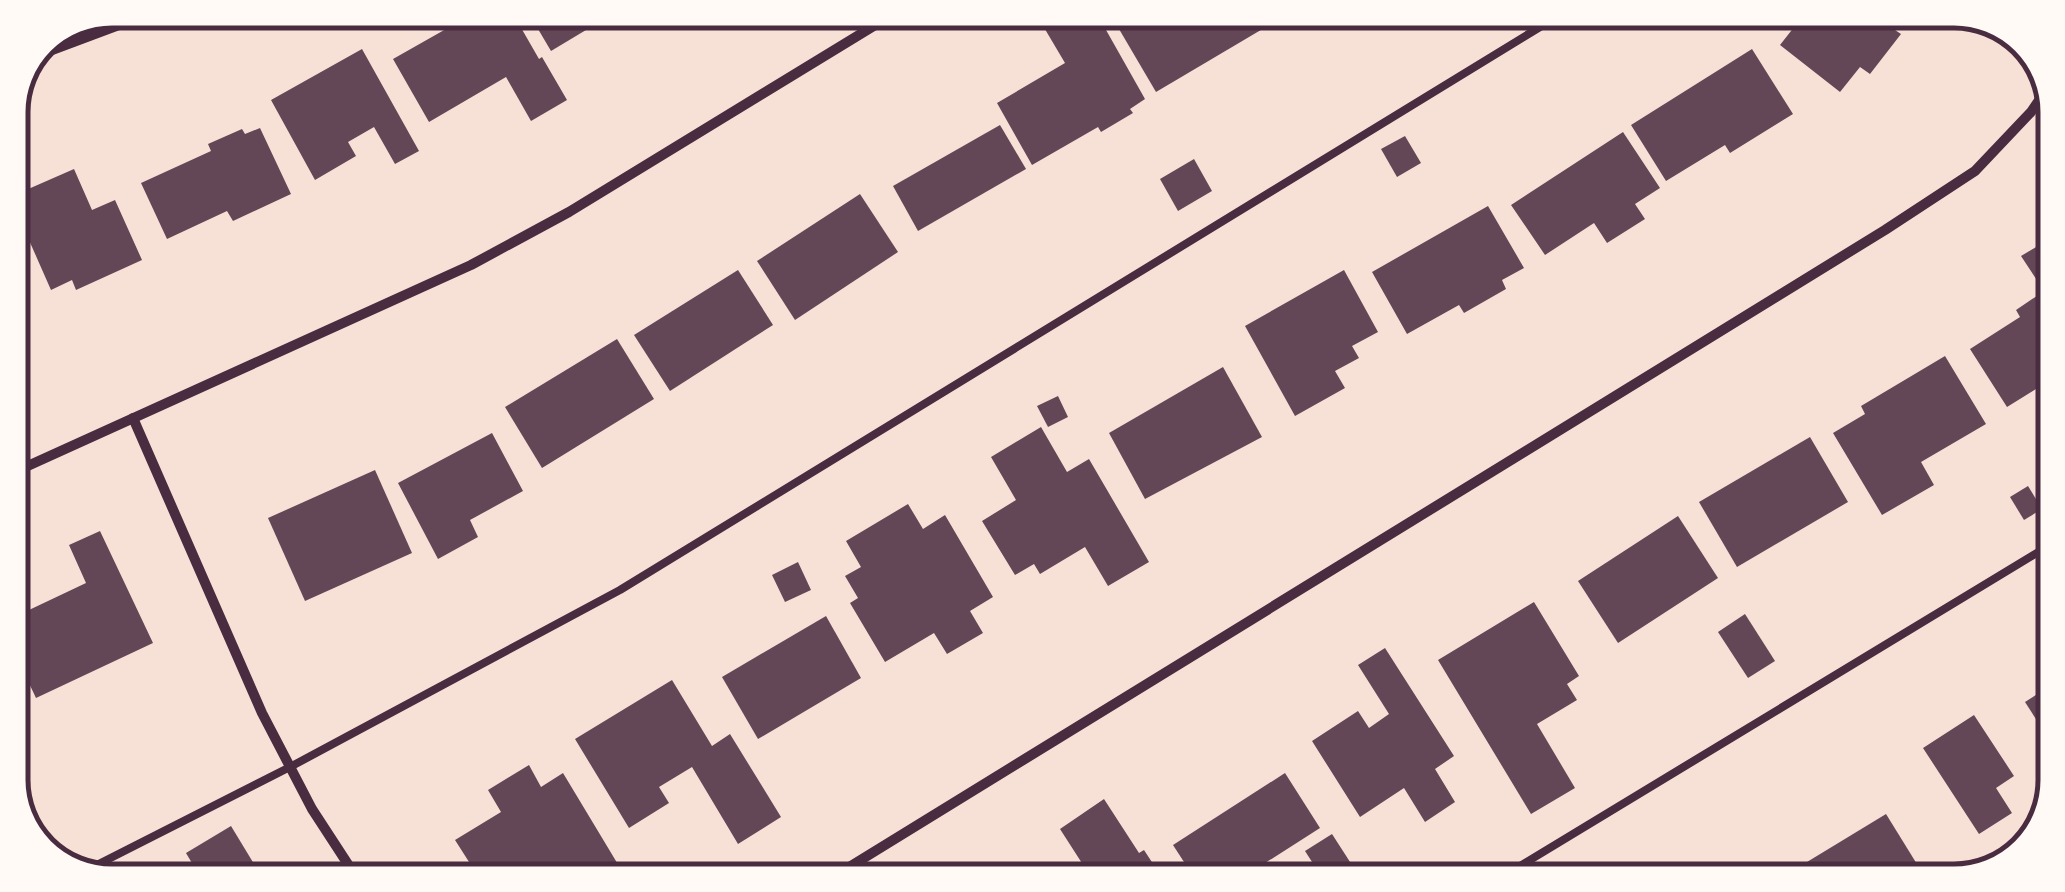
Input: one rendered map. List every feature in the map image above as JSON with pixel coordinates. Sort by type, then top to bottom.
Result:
[{"type":"street","points":[[28,466],[471,265],[569,212],[870,28]]},
{"type":"street","points":[[854,864],[1885,230],[1975,171],[2037,105]]},
{"type":"street","points":[[133,418],[262,714],[312,808],[348,864]]},
{"type":"lane","points":[[53,52],[115,28]]},
{"type":"lane","points":[[99,863],[290,768],[620,590],[1538,28]]},
{"type":"lane","points":[[1523,864],[2038,552]]},
{"type":"building","points":[[448,28],[521,28],[567,100],[531,121],[506,77],[429,122],[393,59]]},
{"type":"building","points":[[537,28],[589,28],[551,51]]},
{"type":"building","points":[[1044,28],[1105,28],[1145,99],[1130,109],[1133,113],[1101,132],[1098,127],[1032,165],[997,103],[1065,63]]},
{"type":"building","points":[[1121,28],[1264,28],[1156,92]]},
{"type":"building","points":[[1793,28],[1897,28],[1901,34],[1870,74],[1860,67],[1840,92],[1780,45]]},
{"type":"building","points":[[362,49],[419,151],[395,164],[374,127],[348,142],[356,156],[315,180],[271,100]]},
{"type":"building","points":[[1752,49],[1793,114],[1730,153],[1725,145],[1666,181],[1631,125]]},
{"type":"building","points":[[1000,125],[1026,169],[918,231],[893,186]]},
{"type":"building","points":[[260,128],[291,194],[233,221],[227,211],[167,239],[141,183],[211,151],[208,144],[242,129],[245,134]]},
{"type":"building","points":[[1623,132],[1660,188],[1635,204],[1645,219],[1607,243],[1594,223],[1545,255],[1511,205]]},
{"type":"building","points":[[1405,136],[1421,163],[1397,177],[1381,149]]},
{"type":"building","points":[[1194,159],[1212,191],[1178,211],[1160,179]]},
{"type":"building","points":[[74,169],[92,210],[115,200],[142,260],[76,290],[72,280],[51,290],[28,238],[28,189]]},
{"type":"building","points":[[860,194],[898,252],[795,320],[757,261]]},
{"type":"building","points":[[1488,206],[1524,268],[1502,280],[1506,289],[1464,313],[1459,305],[1407,334],[1372,272]]},
{"type":"building","points":[[2037,246],[2037,281],[2021,256]]},
{"type":"building","points":[[738,270],[773,325],[670,391],[634,335]]},
{"type":"building","points":[[1344,270],[1378,332],[1352,346],[1359,358],[1335,371],[1345,388],[1295,416],[1245,326]]},
{"type":"building","points":[[2037,296],[2037,388],[2007,407],[1970,349],[2020,317],[2016,310]]},
{"type":"building","points":[[617,339],[654,399],[542,468],[505,407]]},
{"type":"building","points":[[1945,356],[1986,424],[1921,462],[1934,485],[1882,515],[1833,433],[1865,414],[1861,406]]},
{"type":"building","points":[[1223,367],[1262,437],[1145,499],[1109,433]]},
{"type":"building","points":[[1058,396],[1068,417],[1048,427],[1037,406]]},
{"type":"building","points":[[1041,427],[1067,472],[1089,459],[1149,562],[1108,586],[1085,547],[1040,574],[1034,564],[1015,575],[982,521],[1016,500],[991,457]]},
{"type":"building","points":[[492,433],[523,491],[470,520],[478,537],[438,559],[398,483]]},
{"type":"building","points":[[1810,437],[1848,502],[1737,567],[1699,502]]},
{"type":"building","points":[[375,470],[412,553],[305,601],[268,518]]},
{"type":"building","points":[[2028,486],[2038,502],[2038,512],[2024,520],[2010,497]]},
{"type":"building","points":[[908,504],[923,529],[945,515],[993,597],[970,611],[983,633],[947,654],[934,633],[885,662],[850,603],[858,598],[845,576],[861,567],[846,541]]},
{"type":"building","points":[[1678,516],[1718,578],[1618,643],[1578,581]]},
{"type":"building","points":[[100,531],[153,643],[36,698],[28,681],[28,610],[86,583],[69,545]]},
{"type":"building","points":[[798,562],[811,590],[785,602],[772,575]]},
{"type":"building","points":[[1534,602],[1579,676],[1567,684],[1577,700],[1537,724],[1575,788],[1531,814],[1438,660]]},
{"type":"building","points":[[1745,614],[1775,661],[1748,678],[1718,632]]},
{"type":"building","points":[[826,616],[861,678],[758,739],[722,677]]},
{"type":"building","points":[[1385,648],[1454,756],[1435,769],[1455,802],[1425,822],[1404,788],[1360,817],[1312,741],[1358,711],[1369,728],[1389,714],[1358,665]]},
{"type":"building","points":[[672,680],[712,746],[730,734],[781,817],[738,844],[692,767],[659,787],[669,803],[629,828],[575,739]]},
{"type":"building","points":[[2038,694],[2038,722],[2025,702]]},
{"type":"building","points":[[1974,715],[2014,776],[1996,788],[2012,813],[1979,834],[1923,748]]},
{"type":"building","points":[[529,765],[541,787],[563,773],[618,864],[470,864],[455,840],[501,812],[488,790]]},
{"type":"building","points":[[1285,773],[1320,828],[1264,864],[1185,864],[1173,845]]},
{"type":"building","points":[[1104,799],[1139,853],[1144,850],[1153,864],[1082,864],[1060,829]]},
{"type":"building","points":[[1886,814],[1917,864],[1804,864]]},
{"type":"building","points":[[231,826],[254,864],[192,864],[186,853]]},
{"type":"building","points":[[1332,834],[1351,864],[1313,864],[1305,851]]}]
